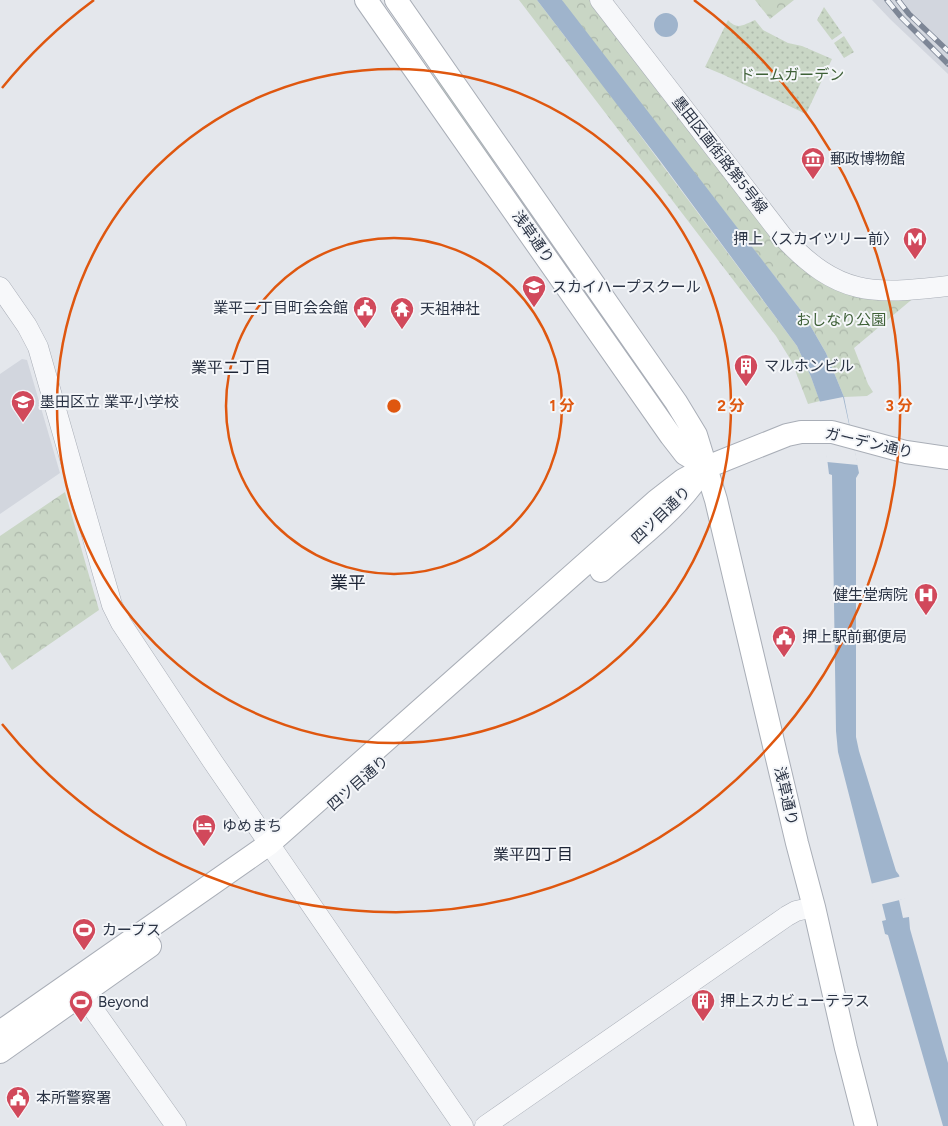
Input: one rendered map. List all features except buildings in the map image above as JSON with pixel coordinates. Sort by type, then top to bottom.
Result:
[{"type":"main road","name":"浅草通り","points":[[366,0],[671,436],[685,454],[707,467]]},
{"type":"main road","name":"浅草通り","points":[[396,0],[676,402],[695,433],[707,467],[866,1126]]},
{"type":"main road","name":"ガーデン通り","points":[[707,467],[787,435],[816,431],[832,432],[906,452],[948,458]]},
{"type":"main road","name":"四ツ目通り","points":[[0,1052],[78,987],[273,849],[668,513],[680,502],[707,467]]},
{"type":"main road","name":"四ツ目通り","points":[[0,1032],[78,987]]},
{"type":"street","name":"墨田区画街路第5号線","points":[[600,0],[783,238],[810,263],[840,281],[866,290],[903,291],[948,286]]},
{"type":"street","points":[[0,287],[27,326],[38,346],[116,613],[166,692],[463,1126]]},
{"type":"street","points":[[485,1126],[787,916],[796,911],[814,907]]},
{"type":"street","points":[[78,987],[176,1126]]},
{"type":"shaded area","points":[[872,0],[948,0],[948,74],[890,19]]},
{"type":"shaded area","name":"墨田区立 業平小学校","points":[[22,359],[27,360],[60,473],[0,514],[0,374]]},
{"type":"green space","name":"おしなり公園","points":[[519,0],[537,0],[592,72],[562,0],[591,0],[807,271],[916,296],[854,348],[873,392],[867,396],[844,397],[826,353],[803,313],[640,103],[625,115],[797,346],[820,401],[808,404],[792,362],[776,336]]},
{"type":"green space","points":[[755,0],[794,0],[770,19]]},
{"type":"green space","points":[[824,7],[842,33],[832,40],[817,20]]},
{"type":"green space","name":"ドームガーデン","points":[[728,20],[738,26],[755,20],[763,30],[788,43],[802,46],[832,59],[806,114],[705,67]]},
{"type":"green space","points":[[844,36],[854,52],[844,58],[834,43]]},
{"type":"green space","points":[[439,79],[496,163],[494,163],[436,81]]},
{"type":"green space","points":[[519,195],[683,430],[681,432],[517,197]]},
{"type":"green space","points":[[65,492],[99,610],[12,670],[0,652],[0,536]]},
{"type":"water","points":[[537,0],[562,0],[803,313],[826,353],[844,397],[859,473],[856,478],[856,737],[905,898],[899,900],[903,918],[909,917],[910,929],[948,1063],[948,1126],[943,1126],[888,935],[885,934],[882,921],[886,920],[882,904],[877,904],[838,752],[836,731],[832,475],[829,474],[820,402],[811,377],[797,346],[661,162]]},
{"type":"water","points":[[666,13],[675,16],[678,25],[675,34],[666,37],[657,34],[654,25],[657,16]]},
{"type":"pier","points":[[843,397],[858,465],[827,462],[818,402]]},
{"type":"pier","points":[[902,876],[908,898],[875,906],[870,884]]},
{"type":"railway","points":[[887,0],[901,17],[948,64]]},
{"type":"railway","points":[[898,0],[909,14],[948,51]]},
{"type":"place","name":"郵政博物館","points":[[813,180]]},
{"type":"place","name":"押上〈スカイツリー前〉","points":[[915,260]]},
{"type":"place","name":"スカイハープスクール","points":[[534,308]]},
{"type":"place","name":"業平二丁目町会会館","points":[[365,329]]},
{"type":"place","name":"天祖神社","points":[[402,330]]},
{"type":"place","name":"マルホンビル","points":[[746,387]]},
{"type":"place","name":"墨田区立 業平小学校","points":[[23,423]]},
{"type":"place","name":"健生堂病院","points":[[926,616]]},
{"type":"place","name":"押上駅前郵便局","points":[[784,658]]},
{"type":"place","name":"ゆめまち","points":[[204,847]]},
{"type":"place","name":"カーブス","points":[[84,951]]},
{"type":"place","name":"押上スカビューテラス","points":[[703,1022]]},
{"type":"place","name":"Beyond","points":[[81,1023]]},
{"type":"place","name":"本所警察署","points":[[18,1119]]},
{"type":"district","name":"業平二丁目","points":[[231,367]]},
{"type":"district","name":"業平","points":[[348,583]]},
{"type":"district","name":"業平四丁目","points":[[533,854]]}]
